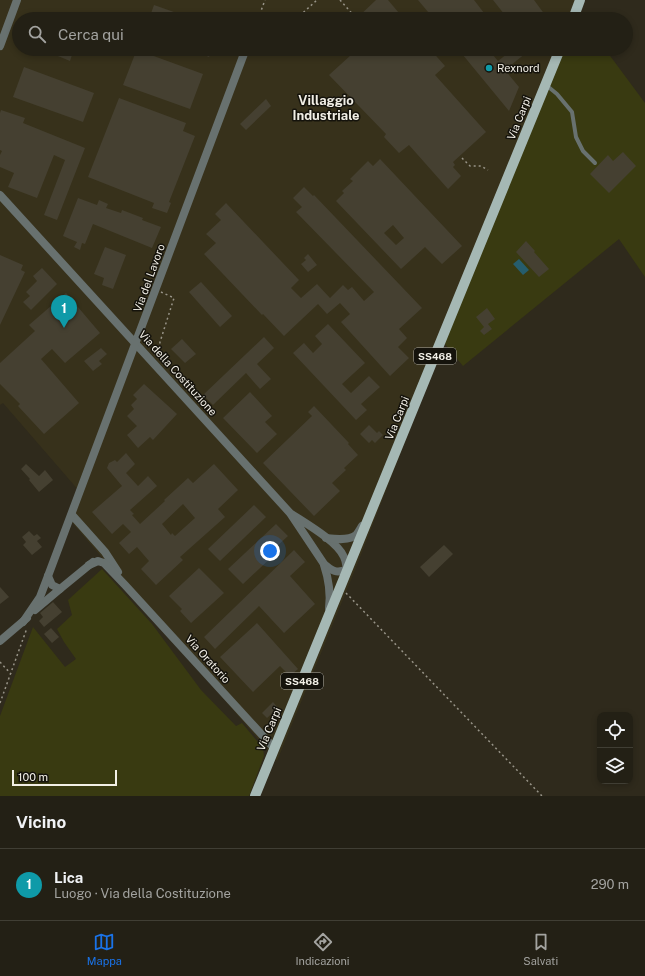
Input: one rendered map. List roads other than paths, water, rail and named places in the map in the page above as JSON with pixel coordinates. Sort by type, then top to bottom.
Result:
[{"type":"main road","points":[[576,12],[580,0]]},
{"type":"main road","name":"Via Carpi","points":[[255,796],[311,660],[346,569],[370,514],[557,56]]},
{"type":"street","points":[[13,12],[17,0]]},
{"type":"street","points":[[0,46],[12,14]]},
{"type":"street","name":"Via del Lavoro","points":[[72,515],[244,56]]},
{"type":"street","name":"Via della Costituzione","points":[[0,195],[290,513],[324,564],[329,582],[329,613]]},
{"type":"street","name":"Via della Costituzione","points":[[290,513],[326,538],[344,555],[346,560],[346,569]]},
{"type":"street","points":[[326,538],[341,539],[353,537],[356,535],[370,514]]},
{"type":"street","points":[[25,624],[40,597],[72,515]]},
{"type":"street","name":"Via Oratorio","points":[[72,515],[105,552],[125,585]]},
{"type":"street","points":[[0,641],[25,624],[40,605],[105,552]]},
{"type":"street","name":"Via Oratorio","points":[[89,565],[98,561],[104,564],[274,748]]},
{"type":"street","points":[[324,564],[335,572],[340,572],[346,569]]},
{"type":"street","points":[[48,576],[52,585],[60,589]]},
{"type":"lane","points":[[546,85],[557,94],[572,112],[576,137],[583,151],[595,163]]},
{"type":"water","points":[[519,259],[529,270],[523,275],[513,264]]},
{"type":"place","name":"Rexnord","points":[[489,68]]},
{"type":"place","name":"Lica","points":[[64,328]]},
{"type":"district","name":"Villaggio Industriale","points":[[326,108]]}]
